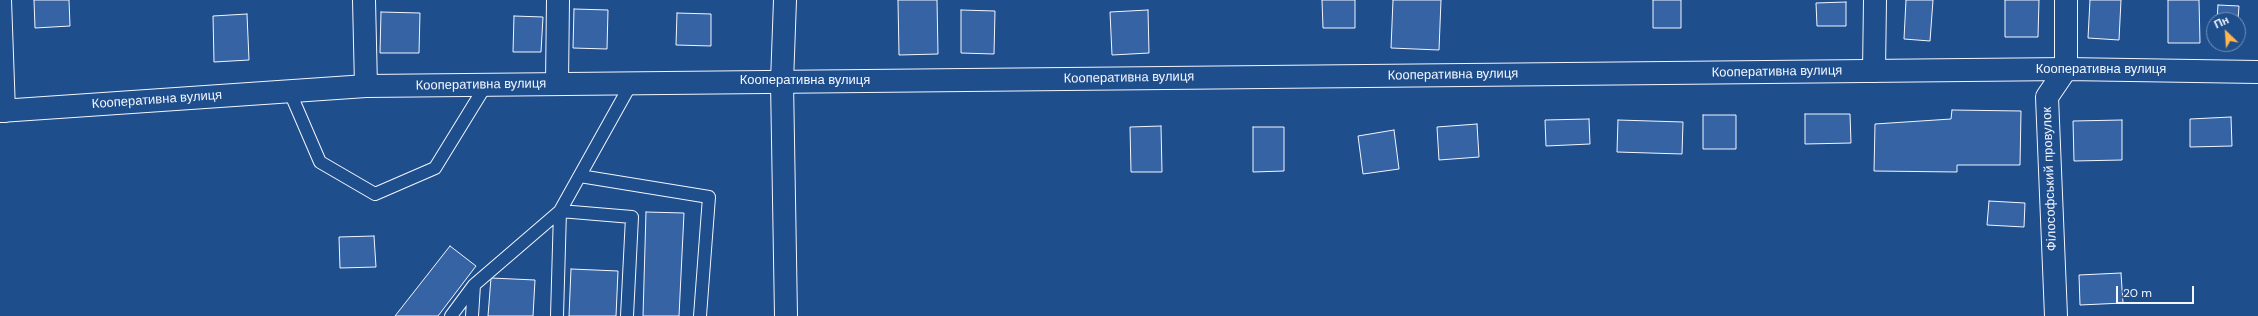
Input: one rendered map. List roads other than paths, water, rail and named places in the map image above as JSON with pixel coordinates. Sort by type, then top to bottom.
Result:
[{"type":"main road","points":[[0,0],[2,111]]},
{"type":"main road","points":[[364,0],[366,86]]},
{"type":"main road","points":[[558,0],[558,84]]},
{"type":"main road","points":[[785,0],[782,82],[786,316]]},
{"type":"main road","points":[[1874,71],[1875,0]]},
{"type":"main road","points":[[2066,0],[2066,69]]},
{"type":"main road","name":"Кооперативна вулиця","points":[[2,111],[289,90],[366,86],[632,82],[782,82],[2066,69],[2258,72]]},
{"type":"main road","name":"Філософський провулок","points":[[2056,316],[2047,98],[2066,69]]},
{"type":"lane","points":[[451,316],[474,285],[560,211],[632,82]]},
{"type":"lane","points":[[289,90],[320,162],[375,194],[435,168],[486,85]]},
{"type":"lane","points":[[580,176],[709,197],[700,316]]},
{"type":"lane","points":[[556,316],[560,211]]},
{"type":"lane","points":[[560,211],[632,217],[627,316]]},
{"type":"lane","points":[[472,316],[474,285]]}]
